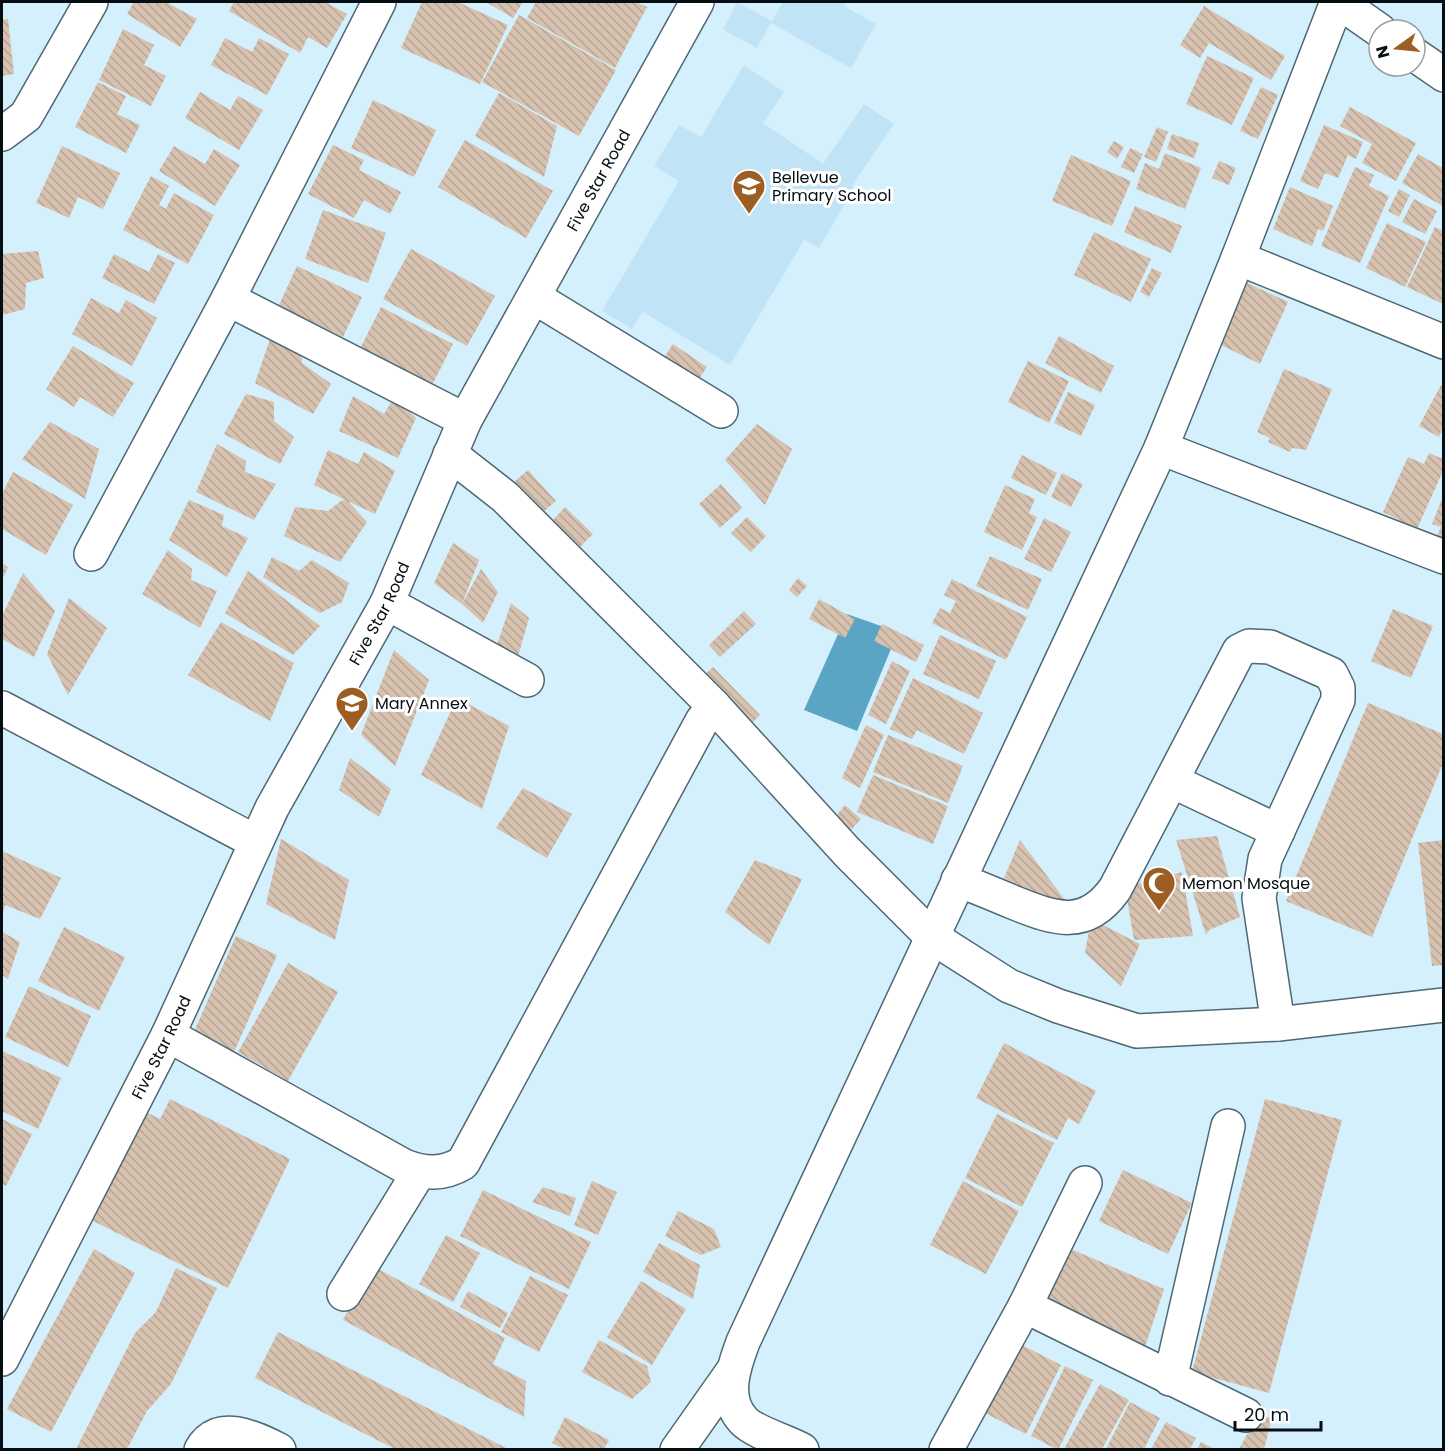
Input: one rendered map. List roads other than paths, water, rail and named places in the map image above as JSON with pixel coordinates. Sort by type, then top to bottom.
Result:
[{"type":"street","points":[[2,134],[26,116],[91,2]]},
{"type":"street","points":[[91,554],[228,299],[379,2]]},
{"type":"street","name":"Five Star Road","points":[[2,1359],[168,1035],[272,808],[387,603],[465,420],[697,2]]},
{"type":"street","points":[[677,1449],[732,1372],[743,1342],[1161,448],[1338,2],[1367,22]]},
{"type":"street","points":[[1427,64],[1443,75]]},
{"type":"street","points":[[1238,258],[1443,342]]},
{"type":"street","points":[[534,297],[721,411]]},
{"type":"street","points":[[228,299],[465,420]]},
{"type":"street","points":[[1161,448],[1443,557]]},
{"type":"street","points":[[450,454],[505,497],[714,706],[847,852],[932,937],[1009,986],[1058,1006],[1137,1031],[1278,1024],[1443,1005]]},
{"type":"street","points":[[387,603],[527,680]]},
{"type":"street","points":[[958,879],[1052,918],[1082,916],[1105,903],[1115,889],[1239,651],[1249,646],[1270,647],[1331,675],[1338,688],[1338,700],[1265,859],[1259,898],[1278,1024]]},
{"type":"street","points":[[168,1035],[404,1166],[419,1172],[449,1171],[463,1163],[702,721],[714,706]]},
{"type":"street","points":[[6,721],[256,842]]},
{"type":"street","points":[[1172,781],[1278,831]]},
{"type":"street","points":[[1170,1379],[1228,1126]]},
{"type":"street","points":[[344,1294],[419,1172]]},
{"type":"street","points":[[946,1449],[1025,1306],[1085,1182]]},
{"type":"street","points":[[1025,1306],[1246,1415]]},
{"type":"street","points":[[732,1372],[732,1394],[736,1409],[744,1422],[802,1449]]},
{"type":"street","points":[[201,1449],[212,1436],[219,1432],[252,1436],[279,1449]]},
{"type":"water","points":[[847,614],[898,632],[857,731],[804,710]]},
{"type":"place","name":"Bellevue Primary School","points":[[749,215]]},
{"type":"place","name":"Mary Annex","points":[[352,732]]},
{"type":"place","name":"Memon Mosque","points":[[1159,912]]}]
